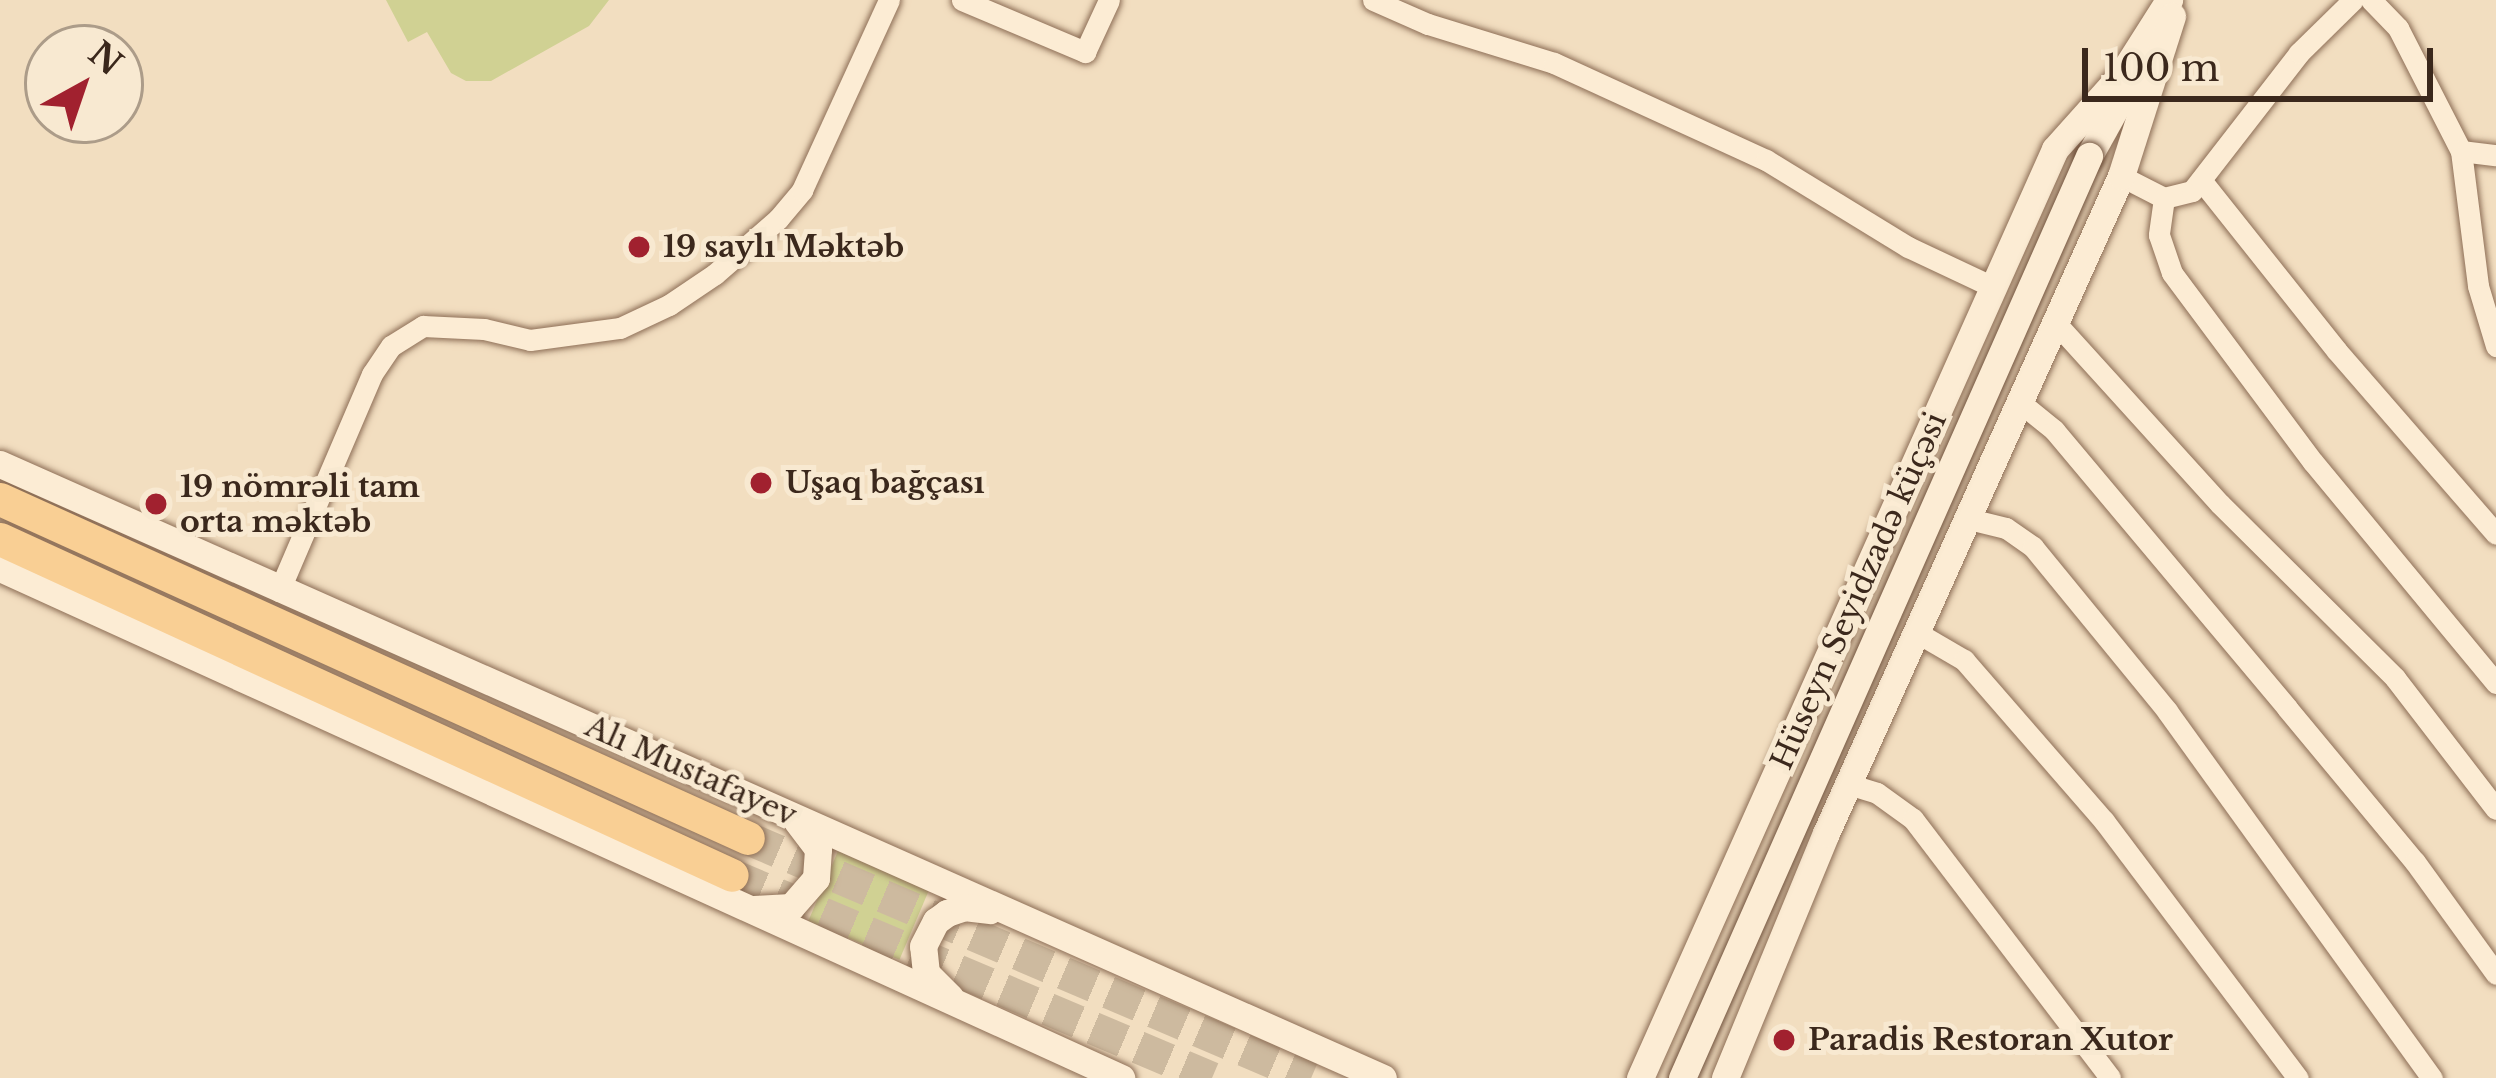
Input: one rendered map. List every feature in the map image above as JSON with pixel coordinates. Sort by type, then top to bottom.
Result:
[{"type":"main road","name":"Alı Mustafayev","points":[[0,499],[748,838]]},
{"type":"main road","points":[[0,539],[732,874]]},
{"type":"street","points":[[279,591],[372,374],[391,346],[413,331],[443,325],[530,340],[620,328],[669,305],[715,274],[778,219],[802,190],[889,0]]},
{"type":"street","points":[[962,0],[1085,52],[1109,0]]},
{"type":"street","points":[[1373,0],[1428,24],[1554,63],[1766,160],[1908,247],[1993,287]]},
{"type":"street","points":[[1640,1078],[2063,136],[2122,74],[2172,0]]},
{"type":"street","points":[[1727,1072],[1826,833],[2121,176],[2172,0]]},
{"type":"street","name":"Hüseyn Seyidzadə küçəsi","points":[[1682,1078],[2095,144],[2172,0]]},
{"type":"street","points":[[2121,176],[2164,198],[2192,190],[2322,27],[2354,0]]},
{"type":"street","points":[[2371,0],[2398,28],[2462,151],[2496,346]]},
{"type":"street","points":[[2462,151],[2496,155]]},
{"type":"street","points":[[2201,180],[2337,352],[2496,534]]},
{"type":"street","points":[[2164,198],[2159,236],[2172,273],[2313,462],[2496,682]]},
{"type":"street","points":[[2054,321],[2220,504],[2395,678],[2496,809]]},
{"type":"street","points":[[2017,400],[2054,430],[2288,708],[2415,862],[2496,974]]},
{"type":"street","name":"Alı Mustafayev","points":[[0,464],[1383,1078]]},
{"type":"street","points":[[1965,518],[2006,528],[2033,547],[2167,711],[2432,1078]]},
{"type":"street","points":[[0,568],[1121,1078]]},
{"type":"street","points":[[1916,632],[1964,660],[2104,821],[2299,1078]]},
{"type":"street","points":[[1848,784],[1876,794],[1913,819],[2110,1078]]},
{"type":"street","points":[[1760,807],[1751,849],[1769,867],[1801,868],[1826,833]]},
{"type":"street","points":[[743,909],[791,907],[816,878],[818,849],[786,812]]},
{"type":"street","points":[[974,1014],[926,973],[923,946],[936,921],[964,907],[1011,915]]},
{"type":"street","points":[[1676,998],[1733,1031],[1727,1072]]},
{"type":"green space","points":[[386,0],[609,0],[589,26],[491,81],[466,81],[451,73],[427,32],[408,42]]},
{"type":"green space","points":[[838,851],[929,890],[899,960],[808,921]]},
{"type":"tunnel","points":[[748,838],[1311,1078]]},
{"type":"tunnel","points":[[732,875],[1212,1078]]},
{"type":"place","name":"19 saylı Məktəb","points":[[639,247]]},
{"type":"place","name":"Uşaq bağçası","points":[[761,483]]},
{"type":"place","name":"19 nömrəli tam orta məktəb","points":[[156,504]]},
{"type":"place","name":"Paradis Restoran Xutor","points":[[1784,1040]]}]
